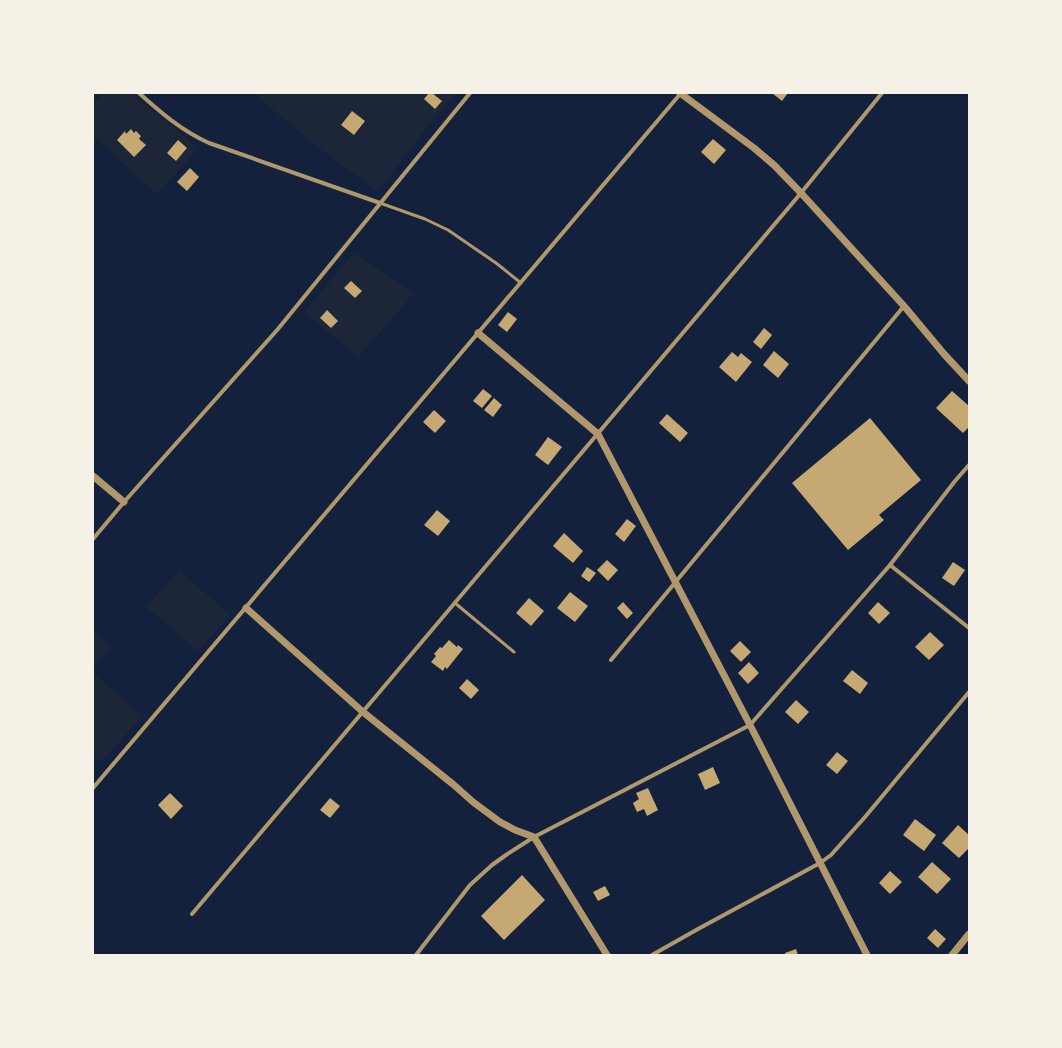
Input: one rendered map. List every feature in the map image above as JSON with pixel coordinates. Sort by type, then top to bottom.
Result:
[{"type":"street","points":[[139,93],[184,130],[209,143],[380,203]]},
{"type":"street","points":[[93,539],[278,329],[470,93]]},
{"type":"street","points":[[93,788],[681,93],[774,165],[904,306],[944,354],[969,381]]},
{"type":"street","points":[[192,914],[801,193],[882,93]]},
{"type":"street","points":[[611,660],[904,306]]},
{"type":"street","points":[[478,333],[598,434],[750,725],[867,955]]},
{"type":"street","points":[[416,955],[470,886],[492,865],[506,855],[534,837],[750,725],[890,564],[969,465]]},
{"type":"street","points":[[93,476],[124,502]]},
{"type":"street","points":[[890,564],[969,628]]},
{"type":"street","points":[[246,608],[363,712],[486,812],[515,830],[534,837],[607,955]]},
{"type":"street","points":[[652,955],[820,863],[831,855],[865,817],[969,692]]},
{"type":"street","points":[[952,955],[969,934]]},
{"type":"lane","points":[[380,203],[425,219],[448,230],[496,263],[521,283]]},
{"type":"lane","points":[[455,602],[514,652]]},
{"type":"shaded area","points":[[102,93],[130,93],[199,148],[157,194],[93,136],[93,105]]},
{"type":"shaded area","points":[[262,93],[456,93],[416,141],[378,192],[320,149],[259,98]]},
{"type":"shaded area","points":[[354,253],[414,293],[358,357],[304,312]]},
{"type":"shaded area","points":[[179,570],[230,615],[198,651],[146,607]]},
{"type":"shaded area","points":[[93,630],[112,647],[93,668]]},
{"type":"shaded area","points":[[93,673],[142,716],[101,762],[93,755]]},
{"type":"building","points":[[429,93],[432,93],[442,101],[435,109],[424,99]]},
{"type":"building","points":[[772,93],[788,93],[782,101]]},
{"type":"building","points":[[352,111],[365,121],[354,135],[341,125]]},
{"type":"building","points":[[131,129],[134,133],[136,131],[141,136],[139,139],[146,145],[134,157],[117,140],[125,131],[126,134]]},
{"type":"building","points":[[713,139],[726,150],[714,164],[701,152]]},
{"type":"building","points":[[178,140],[187,148],[176,161],[167,153]]},
{"type":"building","points":[[190,168],[199,177],[187,191],[177,182]]},
{"type":"building","points":[[351,281],[362,291],[355,298],[344,288]]},
{"type":"building","points":[[327,310],[338,321],[331,328],[320,318]]},
{"type":"building","points":[[508,312],[517,319],[507,332],[498,325]]},
{"type":"building","points":[[764,328],[772,335],[761,349],[753,342]]},
{"type":"building","points":[[774,351],[789,364],[778,378],[763,365]]},
{"type":"building","points":[[732,352],[738,357],[741,353],[752,362],[736,382],[719,367]]},
{"type":"building","points":[[483,389],[492,396],[482,408],[473,401]]},
{"type":"building","points":[[952,391],[969,406],[969,427],[963,433],[936,408]]},
{"type":"building","points":[[494,398],[502,405],[493,417],[484,410]]},
{"type":"building","points":[[434,410],[446,421],[435,433],[423,422]]},
{"type":"building","points":[[667,414],[688,433],[680,442],[659,423]]},
{"type":"building","points":[[870,418],[921,480],[879,515],[884,520],[848,550],[792,483]]},
{"type":"building","points":[[548,437],[562,447],[548,465],[535,455]]},
{"type":"building","points":[[437,510],[450,521],[438,536],[424,525]]},
{"type":"building","points":[[627,519],[636,526],[624,542],[615,534]]},
{"type":"building","points":[[564,533],[583,551],[573,563],[553,546]]},
{"type":"building","points":[[607,560],[618,570],[608,581],[597,570]]},
{"type":"building","points":[[953,562],[965,570],[954,586],[942,578]]},
{"type":"building","points":[[587,567],[596,573],[589,582],[581,576]]},
{"type":"building","points":[[570,592],[588,606],[575,622],[557,608]]},
{"type":"building","points":[[529,598],[544,611],[531,626],[516,613]]},
{"type":"building","points":[[623,602],[633,613],[627,619],[617,608]]},
{"type":"building","points":[[878,602],[890,613],[879,624],[868,613]]},
{"type":"building","points":[[930,632],[944,645],[929,660],[915,647]]},
{"type":"building","points":[[449,640],[457,647],[458,645],[463,649],[447,669],[445,667],[443,671],[431,662],[436,656],[434,654]]},
{"type":"building","points":[[740,641],[751,652],[741,662],[730,651]]},
{"type":"building","points":[[749,662],[759,673],[748,684],[738,673]]},
{"type":"building","points":[[852,670],[868,683],[860,694],[843,681]]},
{"type":"building","points":[[467,679],[479,690],[471,699],[459,688]]},
{"type":"building","points":[[796,700],[809,712],[798,724],[785,712]]},
{"type":"building","points":[[837,752],[848,761],[837,774],[826,765]]},
{"type":"building","points":[[713,767],[720,783],[705,790],[698,774]]},
{"type":"building","points":[[648,788],[658,810],[647,816],[644,809],[637,812],[633,803],[639,799],[636,793]]},
{"type":"building","points":[[170,793],[183,806],[171,819],[158,805]]},
{"type":"building","points":[[330,798],[340,806],[330,818],[320,810]]},
{"type":"building","points":[[915,819],[936,835],[924,851],[903,835]]},
{"type":"building","points":[[958,825],[969,835],[969,848],[959,858],[942,843]]},
{"type":"building","points":[[932,862],[951,879],[937,894],[918,877]]},
{"type":"building","points":[[890,871],[902,882],[890,894],[879,883]]},
{"type":"building","points":[[522,875],[545,900],[504,940],[481,916]]},
{"type":"building","points":[[605,886],[610,895],[598,901],[593,892]]},
{"type":"building","points":[[935,929],[946,939],[938,948],[927,938]]},
{"type":"building","points":[[796,949],[798,955],[785,955],[785,953]]}]
